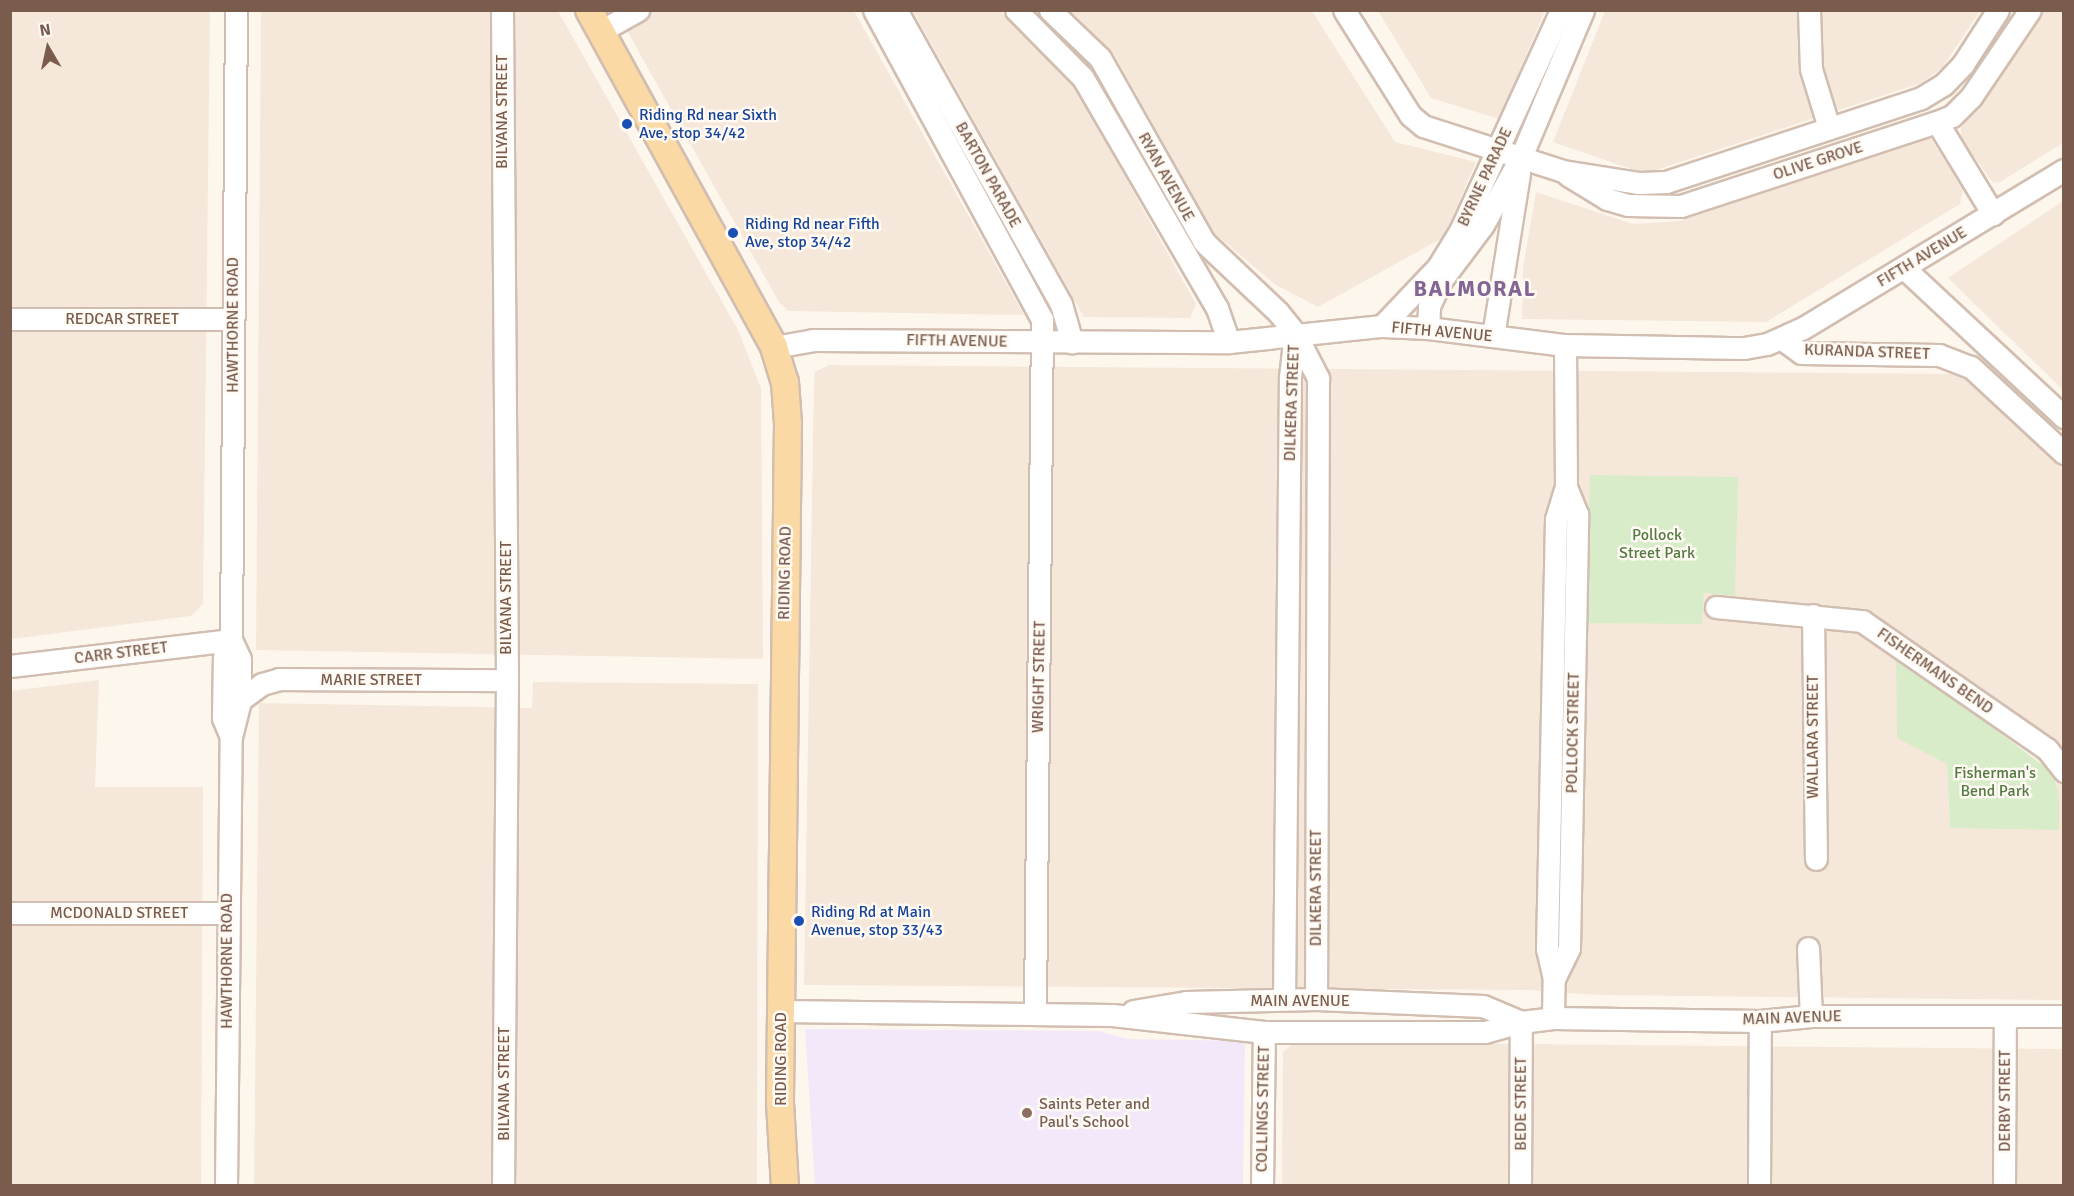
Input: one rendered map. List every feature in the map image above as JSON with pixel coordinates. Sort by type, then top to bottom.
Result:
[{"type":"main road","name":"RIDING ROAD","points":[[594,21],[774,347],[785,382],[788,424],[781,1011],[785,1185]]},
{"type":"street","name":"HAWTHORNE ROAD","points":[[231,737],[223,718],[224,657],[231,640],[236,10]]},
{"type":"street","name":"BILYANA STREET","points":[[502,10],[507,680],[503,1185]]},
{"type":"street","points":[[594,21],[638,10]]},
{"type":"street","name":"BARTON PARADE","points":[[874,10],[1032,297],[1042,319],[1044,342]]},
{"type":"street","name":"BARTON PARADE","points":[[896,10],[1061,304],[1072,342]]},
{"type":"street","name":"RYAN AVENUE","points":[[1016,10],[1083,78],[1217,308],[1229,342]]},
{"type":"street","name":"RYAN AVENUE","points":[[1050,10],[1100,58],[1204,242],[1295,333]]},
{"type":"street","name":"OLIVE GROVE","points":[[1344,10],[1410,115],[1423,126],[1563,171],[1639,183],[1666,182],[1922,98],[1943,85],[1963,64],[1998,10]]},
{"type":"street","name":"BYRNE PARADE","points":[[1382,326],[1438,267],[1479,197],[1561,10]]},
{"type":"street","name":"BYRNE PARADE","points":[[1428,328],[1429,306],[1440,282],[1482,225],[1521,157],[1583,10]]},
{"type":"street","points":[[1809,10],[1811,69],[1829,128]]},
{"type":"street","name":"OLIVE GROVE","points":[[1563,171],[1607,199],[1628,205],[1681,206],[1937,122],[1952,116],[1971,97],[2030,10]]},
{"type":"street","points":[[1937,122],[1993,214]]},
{"type":"street","name":"BYRNE PARADE","points":[[1493,336],[1521,157]]},
{"type":"street","name":"FIFTH AVENUE","points":[[774,347],[813,340],[1229,342],[1295,333],[1382,326],[1428,328],[1565,345],[1744,348],[1782,339],[1904,268],[2064,170]]},
{"type":"street","points":[[1904,268],[2064,417]]},
{"type":"street","name":"REDCAR STREET","points":[[10,319],[232,319]]},
{"type":"street","name":"DILKERA STREET","points":[[1295,333],[1318,378],[1316,999]]},
{"type":"street","name":"DILKERA STREET","points":[[1284,999],[1290,377],[1295,333]]},
{"type":"street","name":"KURANDA STREET","points":[[1782,339],[1802,353],[1939,355],[1971,367],[2064,453]]},
{"type":"street","name":"WRIGHT STREET","points":[[1035,1012],[1044,342]]},
{"type":"street","name":"POLLOCK STREET","points":[[1553,1018],[1554,979],[1547,949],[1555,543],[1556,519],[1566,487],[1565,345]]},
{"type":"street","name":"FISHERMANS BEND","points":[[1716,608],[1862,621],[2047,749],[2064,771]]},
{"type":"street","name":"WALLARA STREET","points":[[1813,615],[1816,859]]},
{"type":"street","name":"HAWTHORNE ROAD","points":[[226,1185],[227,913],[231,737],[240,700],[240,659],[231,640]]},
{"type":"street","name":"CARR STREET","points":[[10,666],[231,640]]},
{"type":"street","name":"MARIE STREET","points":[[240,700],[272,681],[507,680]]},
{"type":"street","name":"MCDONALD STREET","points":[[10,913],[227,913]]},
{"type":"street","points":[[1808,948],[1811,1016]]},
{"type":"street","name":"MAIN AVENUE","points":[[1112,1015],[1186,1002],[1316,999],[1483,1006],[1521,1022]]},
{"type":"street","name":"MAIN AVENUE","points":[[781,1011],[1035,1012],[1112,1015],[1263,1032],[1485,1032],[1521,1022],[1553,1018],[1760,1021],[1811,1016],[2064,1016]]},
{"type":"street","name":"DERBY STREET","points":[[2004,1185],[2005,1016]]},
{"type":"street","points":[[1759,1185],[1760,1021]]},
{"type":"street","name":"BEDE STREET","points":[[1521,1022],[1521,1185]]},
{"type":"street","name":"COLLINGS STREET","points":[[1262,1185],[1263,1032]]},
{"type":"shaded area","points":[[10,11],[210,11],[203,604],[191,616],[11,639]]},
{"type":"shaded area","points":[[261,11],[558,11],[738,330],[761,388],[763,659],[256,650]]},
{"type":"shaded area","points":[[616,11],[854,11],[1024,315],[788,311],[779,302]]},
{"type":"shaded area","points":[[913,11],[1000,11],[1072,82],[1196,304],[1190,318],[1084,317]]},
{"type":"shaded area","points":[[1071,11],[1312,11],[1395,142],[1476,162],[1444,237],[1318,307],[1276,285],[1214,233],[1114,54]]},
{"type":"shaded area","points":[[1378,11],[1545,11],[1499,119],[1431,98]]},
{"type":"shaded area","points":[[1605,11],[1980,11],[1942,68],[1921,83],[1653,171],[1637,171],[1553,142]]},
{"type":"shaded area","points":[[2043,11],[2063,11],[2063,143],[2000,182],[1993,183],[1961,138],[1961,128]]},
{"type":"shaded area","points":[[1930,137],[1963,190],[1960,204],[1766,322],[1522,319],[1523,268],[1536,192],[1633,224],[1679,221]]},
{"type":"shaded area","points":[[2063,201],[2063,390],[1948,278]]},
{"type":"shaded area","points":[[829,365],[1960,374],[2063,470],[2063,1000],[1597,995],[1529,990],[804,985],[815,372]],"holes":[[[1590,475],[1735,596],[1704,593],[1702,623]],[[1896,656],[2028,751],[2052,772],[1950,828],[1947,764]]]},
{"type":"shaded area","points":[[99,680],[95,787],[203,787],[201,1185],[11,1185],[10,691]]},
{"type":"shaded area","points":[[533,682],[758,684],[757,1185],[254,1186],[259,703],[532,708]]},
{"type":"shaded area","name":"Saints Peter and Paul's School","points":[[805,1029],[1099,1031],[1127,1039],[1245,1041],[1243,1185],[815,1185]]},
{"type":"shaded area","points":[[1294,1042],[2063,1049],[2063,1185],[1282,1186],[1283,1052]]},
{"type":"green space","name":"Pollock Street Park","points":[[1590,475],[1738,477],[1735,596],[1704,593],[1702,624],[1586,623]]},
{"type":"green space","name":"Fisherman's Bend Park","points":[[1896,655],[2052,772],[2059,794],[2059,830],[1950,828],[1947,764],[1897,738]]},
{"type":"place","name":"Riding Rd near Sixth Ave, stop 34/42","points":[[627,124]]},
{"type":"place","name":"Riding Rd near Fifth Ave, stop 34/42","points":[[733,233]]},
{"type":"place","name":"Riding Rd at Main Avenue, stop 33/43","points":[[799,921]]},
{"type":"place","name":"Saints Peter and Paul's School","points":[[1027,1113]]},
{"type":"district","name":"BALMORAL","points":[[1475,289]]}]
